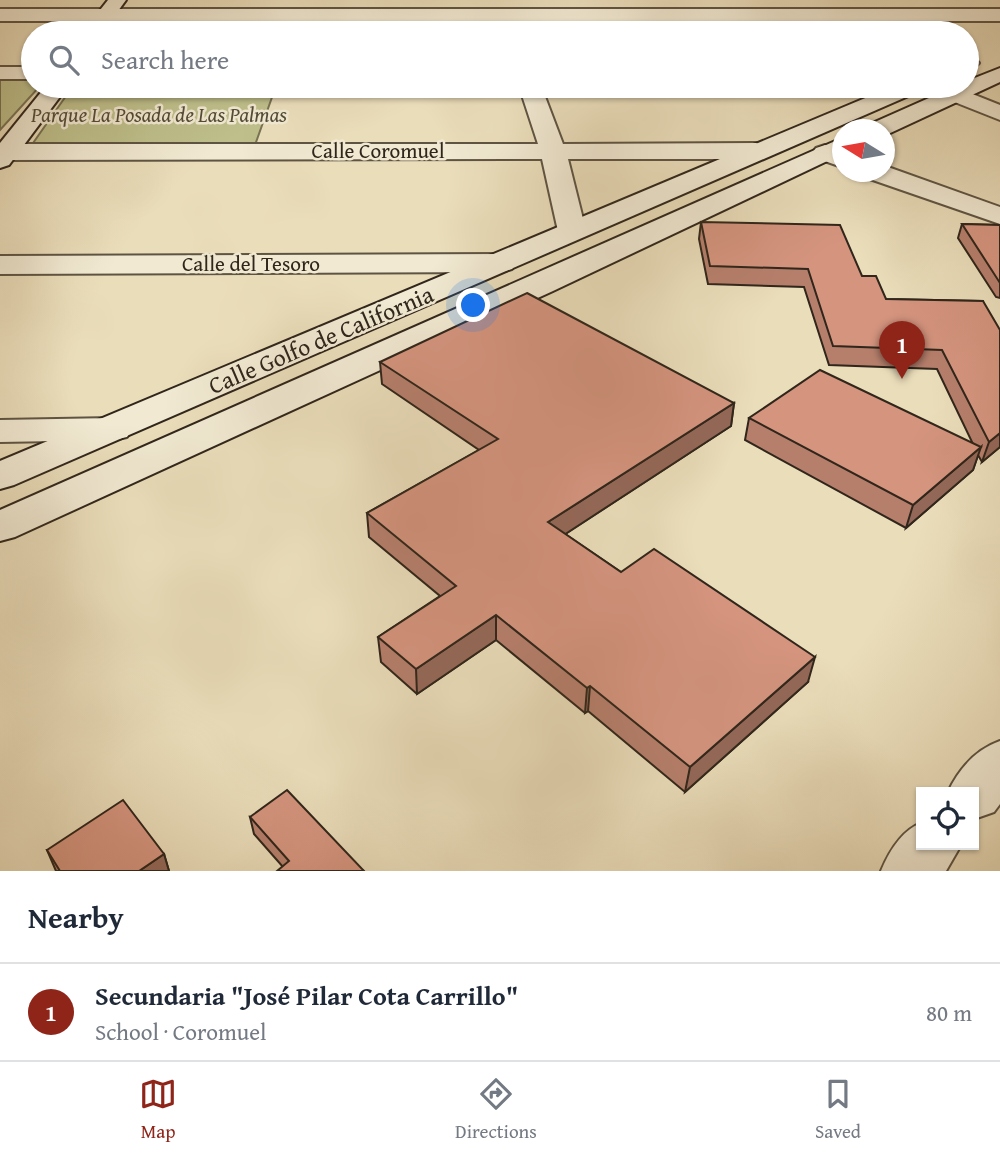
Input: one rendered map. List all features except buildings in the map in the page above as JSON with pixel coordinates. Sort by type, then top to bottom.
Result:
[{"type":"street","points":[[890,0],[915,21]]},
{"type":"street","points":[[0,15],[110,8],[258,21]]},
{"type":"street","points":[[374,21],[512,16],[1000,15]]},
{"type":"street","points":[[979,72],[995,64]]},
{"type":"street","points":[[0,73],[21,73]]},
{"type":"street","points":[[2,154],[47,98]]},
{"type":"street","points":[[534,98],[553,150],[572,232]]},
{"type":"street","name":"Calle Golfo de California","points":[[0,477],[883,98]]},
{"type":"street","points":[[895,120],[932,98]]},
{"type":"street","points":[[965,98],[1000,113]]},
{"type":"street","name":"Calle Coromuel","points":[[2,154],[553,150],[832,153]]},
{"type":"street","name":"Calle Golfo de California","points":[[0,527],[832,155]]},
{"type":"street","points":[[895,179],[1000,216]]},
{"type":"street","points":[[501,263],[542,284]]},
{"type":"street","name":"Calle del Tesoro","points":[[0,265],[501,263]]},
{"type":"street","points":[[0,431],[113,429]]},
{"type":"street","points":[[979,789],[1000,764]]},
{"type":"street","points":[[910,871],[928,850]]},
{"type":"green space","points":[[21,79],[21,98],[29,98],[0,130],[0,80]]},
{"type":"green space","name":"Parque La Posada de Las Palmas","points":[[65,98],[272,98],[255,145],[31,146]]},
{"type":"place","name":"Secundaria \"José Pilar Cota Carrillo\"","points":[[902,379]]}]
